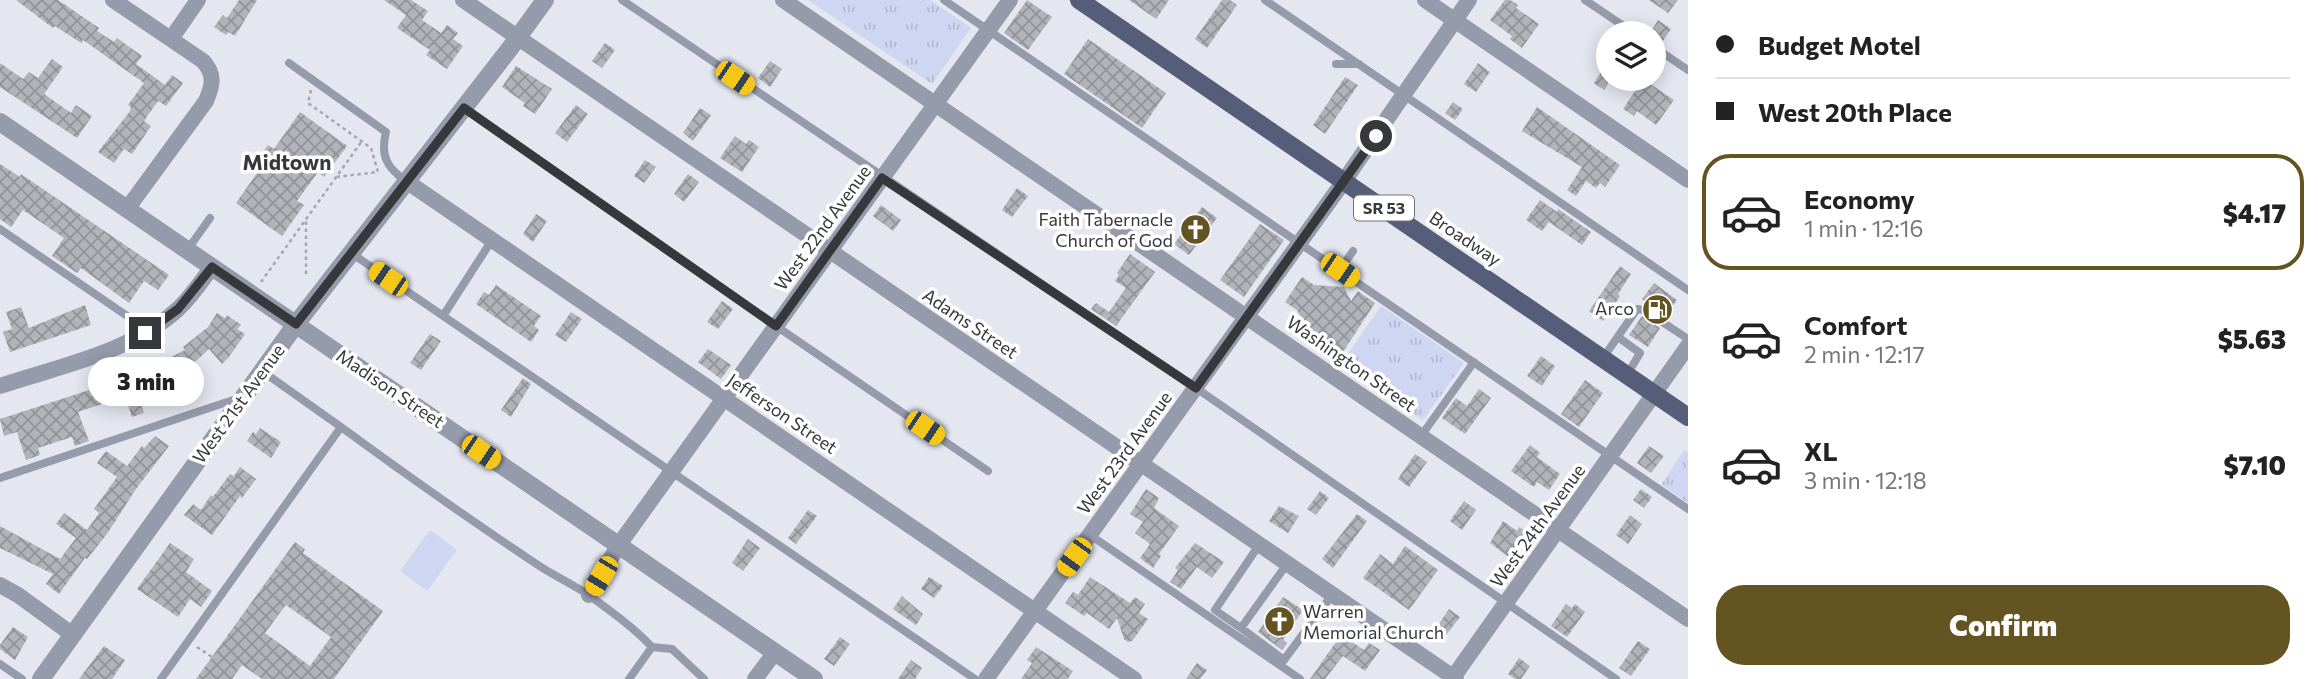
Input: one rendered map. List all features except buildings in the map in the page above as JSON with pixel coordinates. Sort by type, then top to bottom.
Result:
[{"type":"main road","name":"Broadway","points":[[1079,0],[1688,417]]},
{"type":"street","points":[[113,0],[203,61],[209,67],[213,82],[205,101],[127,209]]},
{"type":"street","points":[[171,39],[198,0]]},
{"type":"street","name":"Adams Street","points":[[463,0],[1453,678]]},
{"type":"street","name":"West 21st Avenue","points":[[41,679],[296,324],[545,0]]},
{"type":"street","name":"Washington Street","points":[[783,0],[1688,619]]},
{"type":"street","name":"West 22nd Avenue","points":[[589,595],[618,546],[671,471],[1010,0]]},
{"type":"street","points":[[1425,0],[1688,180]]},
{"type":"street","name":"West 23rd Avenue","points":[[986,679],[1344,181],[1469,0]]},
{"type":"street","name":"Madison Street","points":[[0,122],[814,679]]},
{"type":"street","name":"Jefferson Street","points":[[406,181],[1134,679]]},
{"type":"street","points":[[0,386],[112,350],[145,333],[178,309],[212,267]]},
{"type":"street","name":"West 24th Avenue","points":[[1453,678],[1688,346]]},
{"type":"street","points":[[0,585],[73,635]]},
{"type":"street","points":[[755,679],[775,652]]},
{"type":"lane","points":[[622,0],[1196,388],[1616,679]]},
{"type":"lane","points":[[944,0],[1688,509]]},
{"type":"lane","points":[[1265,0],[1688,290]]},
{"type":"lane","points":[[1585,0],[1616,21]]},
{"type":"lane","points":[[1666,55],[1688,70]]},
{"type":"lane","points":[[289,63],[386,132],[383,149],[386,162],[390,169],[406,181]]},
{"type":"lane","points":[[1336,64],[1359,64]]},
{"type":"lane","points":[[464,108],[988,471]]},
{"type":"lane","points":[[187,250],[210,218]]},
{"type":"lane","points":[[0,229],[133,320],[145,333]]},
{"type":"lane","points":[[443,316],[492,240]]},
{"type":"lane","points":[[1340,270],[1353,251]]},
{"type":"lane","points":[[351,253],[975,679]]},
{"type":"lane","points":[[1603,358],[1637,309],[1688,339]]},
{"type":"lane","points":[[1618,337],[1640,353],[1627,375]]},
{"type":"lane","points":[[1422,436],[1474,362]]},
{"type":"lane","points":[[262,371],[485,530],[552,575],[589,595],[635,630],[652,647],[672,649],[704,679]]},
{"type":"lane","points":[[0,478],[243,397]]},
{"type":"lane","points":[[160,679],[341,427]]},
{"type":"lane","points":[[1090,535],[1300,679]]},
{"type":"lane","points":[[1259,545],[1215,610],[1284,660],[1332,594]]},
{"type":"lane","points":[[1241,628],[1287,564]]},
{"type":"lane","points":[[629,679],[652,647]]},
{"type":"lane","points":[[0,664],[23,679]]},
{"type":"path","points":[[312,79],[308,103],[370,148],[377,172],[387,179]]},
{"type":"path","points":[[261,282],[362,141]]},
{"type":"path","points":[[336,177],[377,172]]},
{"type":"path","points":[[306,219],[306,274]]},
{"type":"path","points":[[188,640],[212,657]]},
{"type":"green space","points":[[808,0],[930,0],[971,28],[932,84]]},
{"type":"green space","points":[[1381,306],[1464,363],[1423,420],[1341,364]]},
{"type":"green space","points":[[1684,450],[1688,452],[1688,503],[1661,485]]},
{"type":"green space","points":[[430,530],[457,550],[427,591],[400,571]]},
{"type":"place","name":"Faith Tabernacle Church of God","points":[[1196,230]]},
{"type":"place","name":"Arco","points":[[1657,309]]},
{"type":"place","name":"Warren Memorial Church","points":[[1280,622]]},
{"type":"district","name":"Midtown","points":[[287,163]]},
{"type":"route","points":[[145,333],[178,309],[212,267],[296,324],[464,108],[776,326],[882,178],[1196,388],[1376,136]]}]
